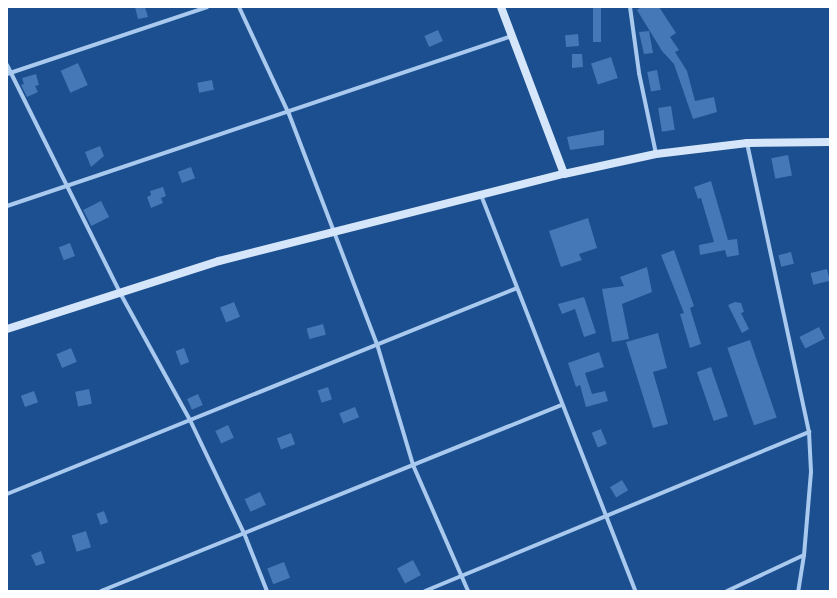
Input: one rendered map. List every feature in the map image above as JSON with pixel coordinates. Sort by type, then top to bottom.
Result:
[{"type":"main road","points":[[501,7],[564,174]]},
{"type":"main road","points":[[7,329],[119,291],[334,230],[564,174],[656,154],[747,142],[830,142]]},
{"type":"street","points":[[9,73],[207,7]]},
{"type":"street","points":[[239,7],[289,114],[377,344],[413,465],[468,591]]},
{"type":"street","points":[[630,7],[639,73],[656,154]]},
{"type":"street","points":[[7,206],[289,114],[512,36]]},
{"type":"street","points":[[7,65],[9,73],[119,291],[190,420],[244,533],[267,591]]},
{"type":"street","points":[[747,142],[809,432],[811,472],[804,555],[798,591]]},
{"type":"street","points":[[481,195],[635,591]]},
{"type":"street","points":[[7,494],[517,288]]},
{"type":"street","points":[[101,591],[562,405]]},
{"type":"street","points":[[425,591],[606,518],[809,432]]},
{"type":"street","points":[[727,591],[804,555]]},
{"type":"building","points":[[135,7],[145,7],[148,17],[138,19]]},
{"type":"building","points":[[593,7],[601,7],[601,42],[593,42]]},
{"type":"building","points":[[641,7],[659,7],[676,33],[670,37],[679,50],[675,52],[687,71],[695,101],[714,97],[717,112],[693,119],[674,64],[662,51],[637,10]]},
{"type":"building","points":[[438,30],[443,41],[429,47],[424,36]]},
{"type":"building","points":[[649,31],[653,53],[644,54],[639,32]]},
{"type":"building","points":[[578,34],[579,46],[566,47],[565,35]]},
{"type":"building","points":[[572,54],[582,54],[583,67],[572,68]]},
{"type":"building","points":[[611,57],[618,78],[598,84],[591,63]]},
{"type":"building","points":[[78,63],[88,85],[70,93],[61,71]]},
{"type":"building","points":[[657,70],[661,90],[651,92],[647,72]]},
{"type":"building","points":[[36,74],[39,85],[35,86],[38,92],[27,97],[21,85],[24,84],[22,78]]},
{"type":"building","points":[[212,80],[214,90],[199,93],[197,83]]},
{"type":"building","points":[[671,106],[675,130],[662,132],[658,108]]},
{"type":"building","points":[[604,130],[604,145],[570,150],[567,137]]},
{"type":"building","points":[[100,146],[104,156],[91,167],[85,152]]},
{"type":"building","points":[[788,155],[792,176],[775,179],[771,158]]},
{"type":"building","points":[[191,167],[195,178],[182,183],[178,172]]},
{"type":"building","points":[[711,181],[728,240],[737,239],[739,255],[727,257],[725,250],[700,255],[699,245],[714,242],[701,198],[698,199],[694,187]]},
{"type":"building","points":[[163,187],[166,196],[161,198],[163,203],[151,208],[147,197],[151,195],[150,191]]},
{"type":"building","points":[[101,201],[109,217],[91,226],[83,210]]},
{"type":"building","points":[[588,218],[597,248],[579,254],[582,260],[561,267],[549,231]]},
{"type":"building","points":[[70,243],[75,256],[64,260],[59,247]]},
{"type":"building","points":[[674,250],[694,306],[690,308],[701,344],[690,348],[680,314],[684,313],[661,255]]},
{"type":"building","points":[[791,252],[794,264],[781,267],[778,255]]},
{"type":"building","points":[[647,267],[652,292],[622,304],[629,339],[612,342],[602,289],[624,286],[620,277]]},
{"type":"building","points":[[827,269],[830,281],[813,285],[811,273]]},
{"type":"building","points":[[584,297],[596,333],[584,337],[575,309],[562,314],[558,304]]},
{"type":"building","points":[[234,302],[240,317],[226,322],[220,308]]},
{"type":"building","points":[[735,302],[741,303],[744,312],[741,313],[749,329],[742,333],[728,305]]},
{"type":"building","points":[[323,324],[326,335],[309,339],[307,328]]},
{"type":"building","points":[[819,327],[825,339],[805,349],[799,337]]},
{"type":"building","points":[[658,333],[667,368],[653,372],[668,424],[653,428],[626,342]]},
{"type":"building","points":[[750,340],[777,418],[754,425],[727,348]]},
{"type":"building","points":[[71,348],[77,362],[62,368],[56,354]]},
{"type":"building","points":[[184,348],[189,362],[181,365],[176,351]]},
{"type":"building","points":[[599,352],[604,367],[585,373],[592,394],[605,391],[608,401],[586,407],[580,385],[576,387],[568,363]]},
{"type":"building","points":[[711,367],[728,416],[714,421],[697,372]]},
{"type":"building","points":[[328,387],[332,399],[322,403],[318,390]]},
{"type":"building","points":[[89,389],[92,404],[78,406],[75,392]]},
{"type":"building","points":[[34,391],[38,402],[25,407],[21,396]]},
{"type":"building","points":[[198,394],[203,405],[192,410],[187,399]]},
{"type":"building","points":[[355,407],[359,417],[343,424],[339,413]]},
{"type":"building","points":[[228,425],[234,438],[221,444],[215,431]]},
{"type":"building","points":[[601,429],[607,444],[598,448],[592,433]]},
{"type":"building","points":[[291,433],[295,444],[281,449],[277,438]]},
{"type":"building","points":[[622,480],[628,490],[616,497],[610,487]]},
{"type":"building","points":[[260,492],[266,505],[251,512],[245,499]]},
{"type":"building","points":[[104,511],[108,522],[101,525],[96,514]]},
{"type":"building","points":[[86,531],[91,547],[77,552],[72,535]]},
{"type":"building","points":[[41,551],[45,563],[36,566],[31,555]]},
{"type":"building","points":[[413,560],[421,575],[405,583],[397,568]]},
{"type":"building","points":[[284,562],[290,578],[273,584],[267,568]]}]
